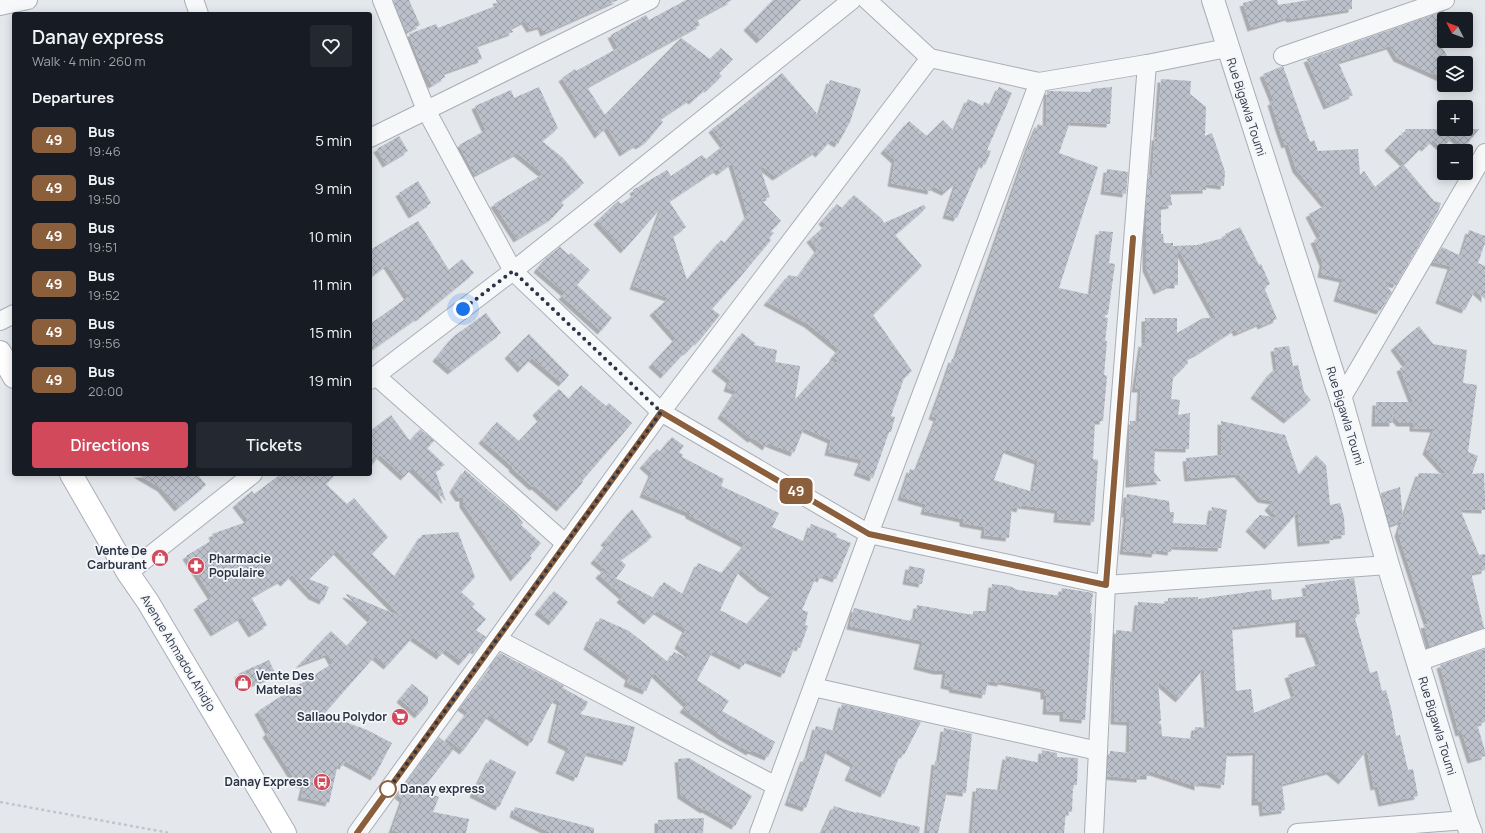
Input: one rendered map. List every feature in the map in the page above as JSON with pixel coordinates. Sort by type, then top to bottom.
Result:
[{"type":"main road","points":[[0,352],[12,373]]},
{"type":"main road","name":"Avenue Ahmadou Ahidjo","points":[[72,476],[128,573],[148,602],[285,833]]},
{"type":"street","points":[[0,6],[28,0]]},
{"type":"street","points":[[194,0],[198,12]]},
{"type":"street","points":[[382,0],[426,110],[513,271],[661,412],[869,534],[1106,585],[1388,565]]},
{"type":"street","points":[[372,137],[650,0]]},
{"type":"street","points":[[566,544],[373,378],[513,271],[852,0]]},
{"type":"street","points":[[868,0],[930,58],[1039,82],[1147,64],[1227,48]]},
{"type":"street","name":"Rue Bigawla Toumi","points":[[1213,0],[1227,48],[1341,400],[1388,565],[1469,827]]},
{"type":"street","points":[[1283,56],[1445,0]]},
{"type":"street","points":[[357,833],[661,412],[930,58]]},
{"type":"street","points":[[1094,833],[1106,585],[1147,64]]},
{"type":"street","points":[[760,833],[869,534],[1039,82]]},
{"type":"street","points":[[1341,400],[1485,153]]},
{"type":"street","points":[[0,321],[12,315]]},
{"type":"street","points":[[128,573],[250,476]]},
{"type":"street","points":[[1418,662],[1485,638]]},
{"type":"street","points":[[497,639],[776,786]]},
{"type":"street","points":[[813,687],[1098,751]]},
{"type":"street","points":[[1297,833],[1469,827]]},
{"type":"path","points":[[0,802],[170,833]]},
{"type":"building","points":[[393,0],[409,0],[420,25],[407,32]]},
{"type":"building","points":[[496,0],[618,0],[544,33],[541,26],[530,29],[525,21],[511,28],[513,32],[477,45],[482,59],[443,73],[445,77],[432,85],[421,66],[409,34],[436,24],[438,28],[498,5]]},
{"type":"building","points":[[686,0],[732,0],[697,19],[700,25],[587,87],[605,115],[681,38],[710,59],[721,48],[733,59],[719,73],[722,76],[708,89],[707,88],[692,101],[690,99],[660,119],[663,122],[648,140],[639,146],[637,144],[623,153],[607,127],[598,135],[562,78],[575,69],[576,71],[618,48],[611,35],[646,15],[649,20]]},
{"type":"building","points":[[773,0],[801,0],[760,40],[747,27]]},
{"type":"building","points":[[1254,0],[1277,0],[1278,5],[1309,0],[1352,0],[1352,9],[1290,19],[1289,17],[1251,28],[1243,3]]},
{"type":"building","points":[[1437,13],[1437,48],[1443,48],[1447,56],[1437,56],[1437,76],[1397,58],[1390,46],[1338,62],[1353,95],[1327,106],[1307,59]]},
{"type":"building","points":[[1283,66],[1310,142],[1314,140],[1318,151],[1358,149],[1360,175],[1364,171],[1375,187],[1403,164],[1434,201],[1441,203],[1438,212],[1396,285],[1383,280],[1392,292],[1380,311],[1337,298],[1343,279],[1321,274],[1323,263],[1314,240],[1321,237],[1309,214],[1326,205],[1296,169],[1288,144],[1285,145],[1279,128],[1271,102],[1274,101],[1263,74]]},
{"type":"building","points":[[782,73],[819,116],[830,80],[861,89],[850,122],[838,144],[831,140],[819,154],[816,151],[776,177],[759,164],[770,197],[761,200],[781,221],[771,231],[774,233],[769,238],[771,240],[712,309],[720,315],[698,342],[697,341],[687,352],[686,351],[664,375],[652,364],[676,338],[653,312],[669,298],[633,286],[662,207],[624,250],[597,221],[618,201],[621,204],[635,194],[633,190],[667,170],[671,176],[702,155],[706,159],[724,145],[712,129]],"holes":[[[732,163],[748,215],[725,243],[721,240],[687,280],[673,236],[686,227],[669,201],[717,169],[720,172]]]},
{"type":"building","points":[[1161,79],[1191,81],[1190,94],[1206,107],[1205,136],[1212,133],[1225,172],[1224,186],[1206,184],[1206,190],[1170,191],[1172,205],[1161,207],[1161,234],[1163,234],[1164,243],[1173,243],[1173,246],[1197,245],[1227,237],[1225,234],[1240,227],[1259,265],[1261,264],[1270,284],[1264,287],[1277,319],[1261,326],[1260,323],[1237,333],[1235,329],[1198,353],[1187,358],[1188,363],[1173,378],[1171,399],[1180,400],[1178,415],[1190,413],[1189,449],[1155,448],[1154,472],[1161,481],[1129,484],[1130,421],[1139,421],[1141,389],[1135,389],[1142,343],[1145,344],[1145,318],[1177,318],[1177,333],[1203,318],[1216,318],[1178,248],[1178,285],[1170,285],[1157,291],[1146,268],[1146,208],[1149,175],[1152,175],[1155,137],[1157,137]]},
{"type":"building","points":[[539,87],[558,128],[542,141],[563,158],[584,183],[561,202],[564,205],[553,217],[517,239],[494,204],[543,174],[517,153],[475,175],[459,145],[486,130],[475,106],[511,90],[514,98]]},
{"type":"building","points":[[999,87],[1012,93],[987,150],[991,151],[985,165],[981,163],[957,218],[946,215],[957,182],[945,192],[932,186],[931,191],[891,183],[895,160],[884,150],[909,121],[927,136],[943,120],[954,131],[968,99],[983,106],[984,102],[991,105]]},
{"type":"building","points":[[1112,87],[1110,124],[1070,122],[1059,153],[1098,167],[1059,288],[1091,295],[1099,231],[1113,232],[1109,263],[1115,264],[1108,314],[1102,317],[1108,318],[1105,341],[1107,341],[1104,375],[1107,376],[1103,421],[1095,421],[1093,459],[1098,460],[1094,522],[1057,519],[1058,510],[1021,505],[1020,509],[1012,507],[1009,538],[984,535],[985,527],[963,523],[963,519],[924,511],[926,504],[901,497],[910,469],[916,471],[937,418],[932,416],[952,359],[955,360],[1029,145],[1038,124],[1046,127],[1047,91],[1091,92],[1091,89]],"holes":[[[1005,449],[1038,461],[1033,492],[994,480]]]},
{"type":"building","points":[[1405,129],[1437,129],[1437,136],[1473,136],[1473,129],[1479,129],[1467,144],[1461,144],[1453,137],[1446,144],[1438,144],[1433,140],[1425,148],[1423,146],[1405,164],[1388,147],[1406,130]]},
{"type":"building","points":[[399,136],[408,151],[386,164],[377,149]]},
{"type":"building","points":[[1107,169],[1128,172],[1126,194],[1104,191]]},
{"type":"building","points":[[418,181],[431,203],[412,215],[399,193]]},
{"type":"building","points":[[854,195],[882,219],[884,223],[924,205],[926,208],[895,235],[922,266],[873,315],[912,371],[904,378],[891,416],[895,417],[891,432],[889,432],[873,478],[857,472],[862,460],[828,452],[831,440],[804,428],[794,453],[768,443],[766,447],[753,438],[751,439],[721,415],[736,391],[727,388],[730,380],[715,368],[742,333],[755,343],[754,345],[777,350],[775,362],[800,366],[795,400],[830,361],[843,364],[833,357],[839,349],[808,324],[767,302],[789,275],[798,277],[818,249],[810,239],[826,225],[822,221],[837,204],[842,208]]},
{"type":"building","points":[[418,221],[449,270],[462,259],[474,273],[419,318],[418,317],[372,350],[372,323],[408,297],[387,265],[372,276],[372,249]]},
{"type":"building","points":[[1469,230],[1485,236],[1485,243],[1478,263],[1485,266],[1485,299],[1475,290],[1465,310],[1439,300],[1451,266],[1433,262],[1442,247],[1461,256]]},
{"type":"building","points":[[560,247],[569,255],[571,253],[590,270],[577,285],[612,318],[601,331],[562,296],[565,293],[537,269],[546,258]]},
{"type":"building","points":[[486,313],[501,333],[451,371],[436,358],[453,337]]},
{"type":"building","points":[[1419,326],[1433,344],[1467,350],[1463,383],[1477,385],[1468,452],[1478,456],[1472,474],[1484,473],[1485,496],[1485,510],[1460,509],[1479,555],[1485,554],[1485,570],[1471,573],[1484,628],[1430,647],[1424,625],[1428,624],[1398,533],[1402,521],[1390,525],[1381,493],[1400,487],[1403,519],[1419,473],[1447,474],[1426,451],[1434,429],[1413,428],[1413,423],[1400,423],[1392,414],[1393,423],[1375,423],[1376,402],[1413,402],[1400,368],[1407,365],[1394,347]]},
{"type":"building","points":[[529,334],[569,375],[562,383],[532,358],[521,369],[508,355]]},
{"type":"building","points":[[1289,346],[1293,366],[1298,365],[1304,392],[1311,400],[1287,420],[1254,395],[1271,372],[1277,370],[1274,348]]},
{"type":"building","points":[[581,385],[606,406],[609,403],[632,423],[560,508],[535,486],[533,487],[482,440],[497,422],[519,441],[541,418],[536,412],[559,389],[569,399]]},
{"type":"building","points":[[391,415],[410,441],[420,429],[434,441],[427,448],[445,465],[435,470],[446,501],[412,468],[404,477],[380,455],[372,465],[372,429]]},
{"type":"building","points":[[1221,421],[1285,435],[1299,475],[1316,455],[1326,465],[1330,505],[1340,503],[1344,517],[1345,535],[1333,536],[1333,540],[1301,543],[1298,512],[1268,546],[1249,528],[1260,515],[1278,518],[1268,507],[1273,501],[1261,499],[1238,474],[1188,478],[1186,458],[1221,455]]},
{"type":"building","points":[[672,437],[684,446],[679,452],[683,455],[682,457],[724,479],[721,486],[779,513],[772,527],[805,542],[811,524],[837,534],[836,537],[851,543],[836,579],[823,574],[821,579],[816,577],[802,610],[808,612],[805,625],[808,626],[800,648],[795,646],[784,674],[747,659],[743,666],[713,651],[697,680],[729,701],[722,711],[775,742],[768,757],[751,750],[750,752],[722,736],[683,709],[687,704],[654,673],[646,691],[627,683],[629,677],[587,646],[600,618],[629,631],[668,662],[674,652],[687,658],[689,654],[678,645],[686,629],[657,611],[647,621],[620,599],[623,596],[599,575],[602,571],[654,598],[664,582],[684,595],[698,563],[722,573],[745,544],[689,515],[689,513],[643,494],[652,473],[643,465],[657,449],[660,452]],"holes":[[[740,569],[762,588],[773,594],[747,624],[720,610]]]},
{"type":"building","points":[[465,470],[517,515],[523,523],[521,525],[541,543],[530,556],[532,558],[514,578],[463,504],[463,498],[459,498],[453,489]]},
{"type":"building","points":[[140,476],[199,476],[206,485],[178,508],[161,488]]},
{"type":"building","points":[[278,476],[334,476],[326,484],[347,504],[354,498],[388,537],[372,554],[395,577],[422,535],[458,532],[475,577],[461,592],[475,604],[472,607],[486,619],[476,630],[486,637],[476,651],[473,649],[462,662],[445,649],[440,656],[413,637],[387,666],[375,656],[324,714],[367,730],[392,743],[374,777],[345,761],[343,766],[338,764],[329,803],[301,797],[304,785],[297,783],[266,734],[269,731],[258,711],[333,663],[328,654],[299,665],[331,631],[347,646],[371,619],[346,595],[347,594],[402,617],[337,551],[309,579],[329,587],[323,601],[312,596],[292,575],[284,583],[281,580],[251,597],[267,625],[252,634],[241,617],[214,633],[197,606],[212,597],[186,556],[214,539],[212,534],[249,521],[236,504],[252,491],[254,494]]},
{"type":"building","points":[[1127,494],[1169,501],[1170,512],[1174,512],[1173,523],[1209,525],[1212,507],[1227,510],[1221,548],[1172,546],[1171,552],[1156,550],[1155,554],[1123,551],[1127,514],[1125,514]]},
{"type":"building","points":[[632,509],[652,537],[620,560],[626,565],[616,578],[594,560],[607,544],[604,542]]},
{"type":"building","points":[[909,566],[925,569],[922,584],[906,581]]},
{"type":"building","points":[[1354,578],[1360,614],[1354,615],[1370,673],[1377,671],[1382,691],[1386,690],[1396,736],[1400,735],[1408,770],[1413,769],[1418,796],[1382,803],[1378,786],[1374,787],[1367,750],[1342,781],[1330,771],[1282,784],[1285,810],[1263,813],[1262,802],[1255,802],[1256,752],[1227,753],[1224,785],[1198,782],[1198,787],[1150,771],[1150,776],[1140,776],[1140,779],[1107,776],[1110,751],[1129,753],[1130,722],[1114,721],[1116,630],[1135,632],[1138,602],[1168,604],[1168,598],[1198,597],[1198,599],[1271,589],[1272,600],[1307,596],[1305,585]],"holes":[[[1299,619],[1299,634],[1308,634],[1320,664],[1288,675],[1295,696],[1254,713],[1251,689],[1236,691],[1232,627]],[[1204,668],[1208,728],[1195,727],[1193,739],[1162,736],[1161,724],[1158,723],[1161,720],[1158,681],[1179,699]]]},
{"type":"building","points":[[992,584],[1009,586],[1018,590],[1061,596],[1062,588],[1093,593],[1090,613],[1092,614],[1085,720],[1063,718],[1063,712],[1046,711],[1047,696],[1044,696],[1044,689],[1001,681],[1001,683],[988,681],[985,695],[952,689],[953,687],[944,685],[946,671],[937,671],[917,666],[923,641],[850,626],[854,608],[910,621],[910,619],[915,619],[917,605],[973,615],[973,611],[989,611]]},
{"type":"building","points":[[554,591],[568,602],[552,622],[538,611]]},
{"type":"building","points":[[1485,649],[1485,722],[1477,724],[1485,751],[1485,756],[1471,760],[1462,732],[1459,733],[1440,665]]},
{"type":"building","points":[[500,653],[564,686],[563,688],[588,702],[580,714],[635,727],[626,762],[587,752],[577,778],[559,770],[569,748],[551,739],[560,701],[554,699],[531,743],[489,715],[463,751],[447,739],[468,712],[461,707],[493,665],[492,664]]},
{"type":"building","points":[[269,660],[276,675],[244,688],[238,674]]},
{"type":"building","points":[[412,684],[428,697],[428,703],[418,715],[400,699]]},
{"type":"building","points":[[842,704],[921,722],[904,755],[901,753],[884,794],[848,777],[854,764],[827,749],[806,808],[788,802],[804,758],[807,759],[816,726],[835,731]]},
{"type":"building","points":[[944,728],[972,734],[966,793],[947,791],[938,833],[927,833],[935,761],[939,762]]},
{"type":"building","points":[[439,737],[454,749],[421,791],[439,797],[433,812],[469,819],[466,833],[402,833],[392,830],[403,799],[398,795]]},
{"type":"building","points":[[1042,750],[1057,753],[1057,757],[1078,758],[1077,785],[1073,785],[1072,812],[1066,811],[1064,833],[972,833],[976,788],[1000,790],[1006,756],[1041,763]]},
{"type":"building","points":[[689,758],[752,796],[735,826],[705,809],[704,810],[681,795],[678,759]]},
{"type":"building","points":[[490,759],[516,772],[499,807],[473,794]]},
{"type":"building","points":[[834,806],[856,813],[920,827],[919,833],[822,833]]},
{"type":"building","points":[[515,807],[594,828],[594,833],[551,833],[513,814]]},
{"type":"building","points":[[704,818],[703,833],[658,833],[658,820]]},
{"type":"bus line","name":"49","points":[[357,833],[661,412],[869,534],[1106,585],[1133,238]]},
{"type":"place","name":"Vente De Carburant","points":[[160,558]]},
{"type":"place","name":"Pharmacie Populaire","points":[[196,566]]},
{"type":"place","name":"Vente Des Matelas","points":[[243,683]]},
{"type":"place","name":"Sallaou Polydor","points":[[400,717]]},
{"type":"place","name":"Danay Express","points":[[322,782]]},
{"type":"place","name":"Danay express","points":[[388,789]]},
{"type":"route","points":[[388,789],[385,794],[661,412],[513,271],[463,309]]}]
